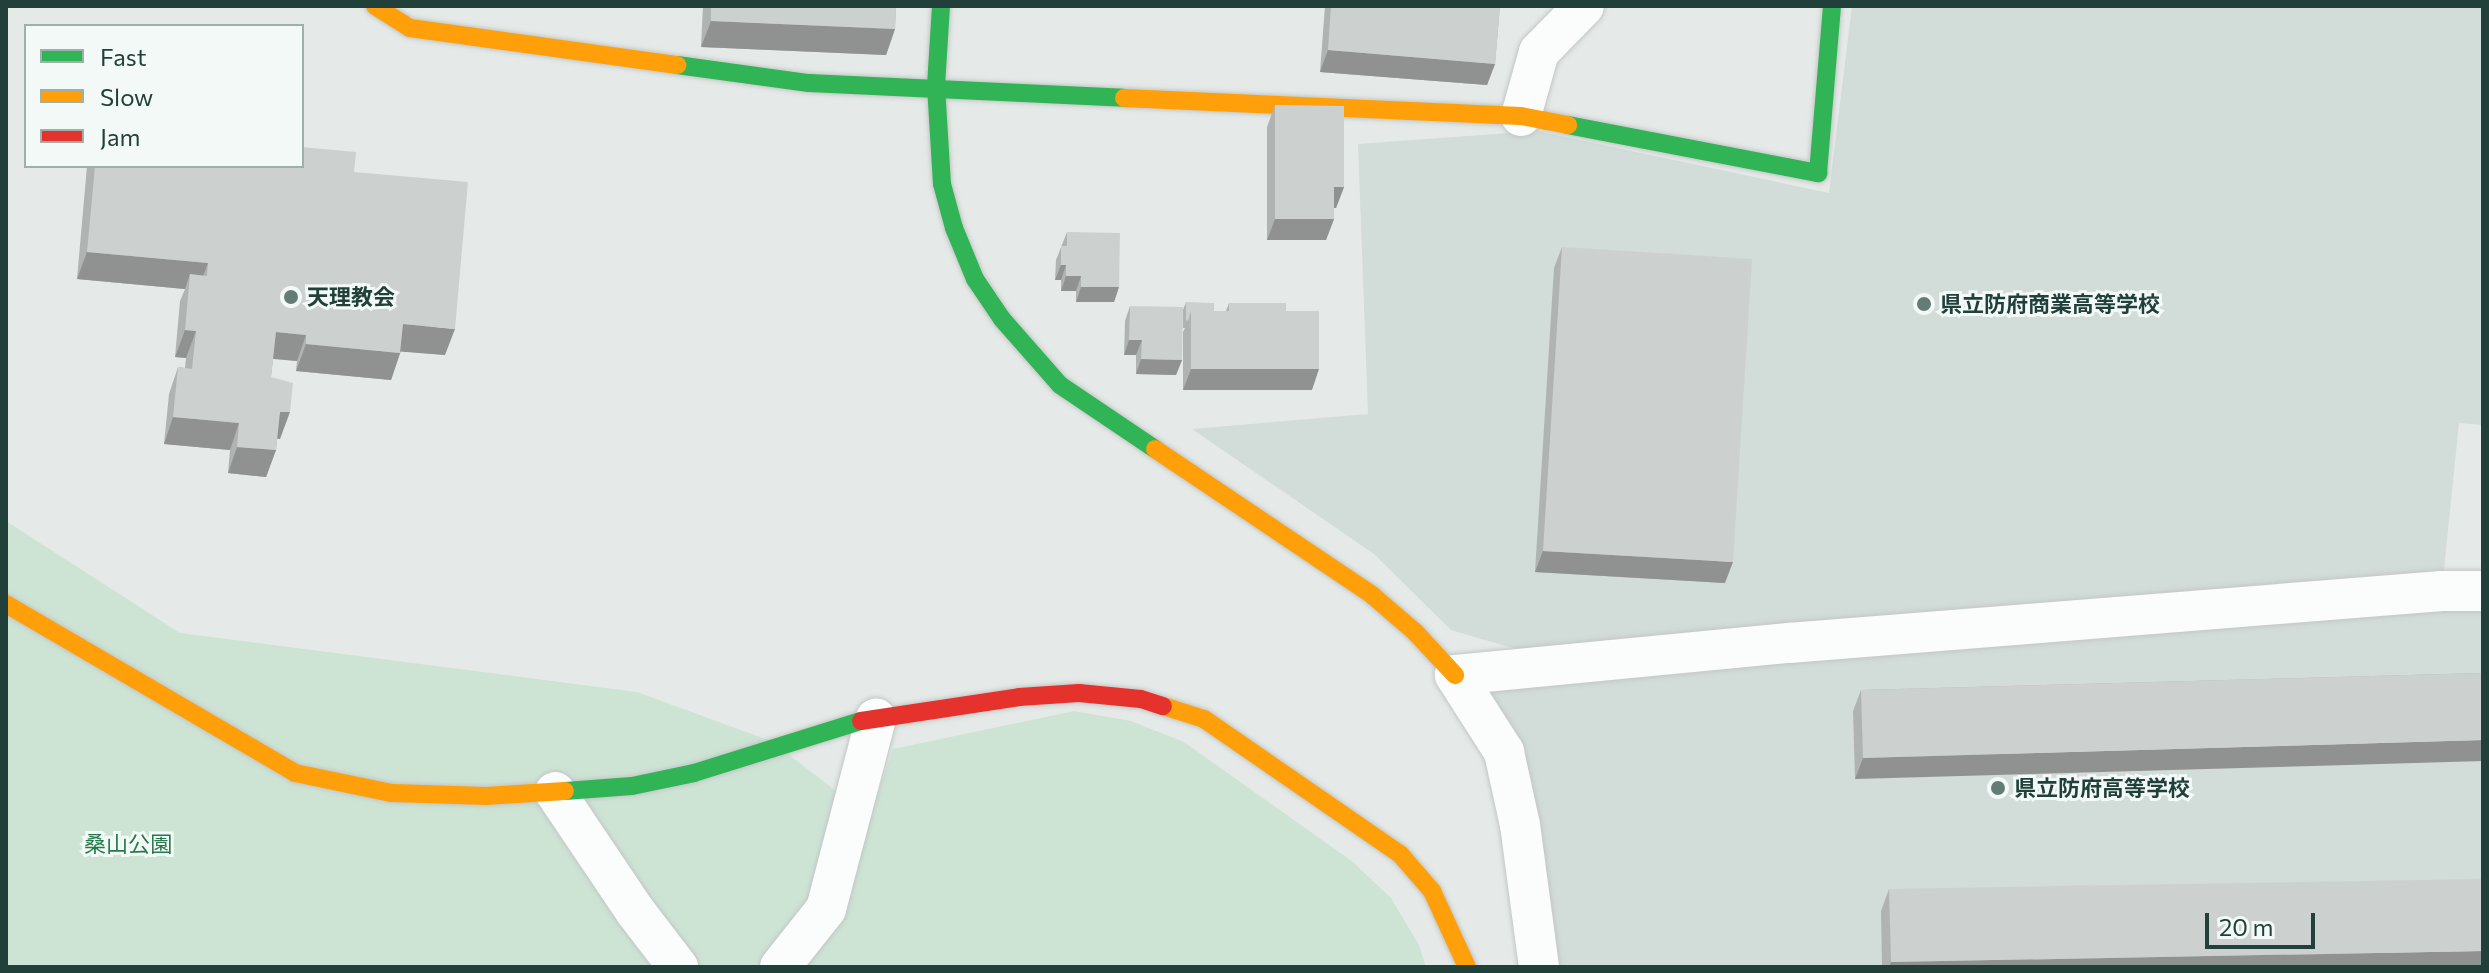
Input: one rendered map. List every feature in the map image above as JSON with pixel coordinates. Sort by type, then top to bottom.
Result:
[{"type":"street","points":[[375,6],[410,28],[809,83],[936,86],[1256,106],[1521,116],[1818,173],[1832,6]]},
{"type":"street","points":[[941,6],[936,86],[942,184],[954,228],[975,279],[1002,319],[1060,385],[1372,595],[1415,632],[1455,675],[1504,752],[1520,825],[1539,967]]},
{"type":"street","points":[[1521,116],[1539,52],[1584,6]]},
{"type":"street","points":[[1455,675],[1789,643],[2442,591],[2483,591]]},
{"type":"street","points":[[6,604],[295,773],[392,793],[486,796],[632,786],[694,773],[824,730],[876,718],[1019,697],[1079,693],[1141,699],[1204,719],[1400,854],[1432,891],[1467,967]]},
{"type":"street","points":[[780,967],[826,909],[876,718]]},
{"type":"street","points":[[555,792],[635,911],[678,967]]},
{"type":"shaded area","name":"県立防府商業高等学校","points":[[1852,6],[2483,6],[2483,425],[2459,423],[2443,579],[1516,649],[1451,630],[1374,554],[1192,429],[1368,414],[1358,144],[1537,131],[1829,193]]},
{"type":"shaded area","name":"県立防府高等学校","points":[[2483,593],[2483,967],[1539,967],[1520,825],[1455,675]]},
{"type":"green space","name":"桑山公園","points":[[6,521],[180,633],[637,692],[771,741],[870,817],[893,749],[1074,711],[1131,721],[1184,742],[1353,862],[1391,898],[1419,945],[1426,967],[6,967]]},
{"type":"building","points":[[711,6],[896,6],[895,29],[711,21]]},
{"type":"building","points":[[1331,6],[1500,6],[1495,64],[1328,50]]},
{"type":"building","points":[[1275,105],[1344,106],[1344,187],[1334,187],[1334,219],[1275,219]]},
{"type":"building","points":[[304,147],[356,152],[354,172],[468,182],[455,329],[403,324],[400,353],[306,344],[306,335],[276,332],[271,377],[293,383],[290,412],[280,412],[276,450],[237,447],[239,423],[173,417],[178,367],[192,369],[196,331],[185,330],[190,274],[207,276],[208,263],[87,252],[95,168],[304,168]]},
{"type":"building","points":[[1067,232],[1120,233],[1119,287],[1081,287],[1081,276],[1066,276],[1066,265],[1061,265],[1061,246],[1067,246]]},
{"type":"building","points":[[1562,247],[1752,259],[1733,562],[1543,551]]},
{"type":"building","points":[[1186,302],[1214,303],[1214,311],[1191,311],[1188,321]]},
{"type":"building","points":[[1229,303],[1286,303],[1286,311],[1319,311],[1319,369],[1191,369],[1191,311],[1229,311]]},
{"type":"building","points":[[1130,306],[1183,307],[1182,360],[1141,359],[1142,340],[1129,340]]},
{"type":"building","points":[[2483,673],[2483,740],[1863,758],[1861,690]]},
{"type":"building","points":[[2483,879],[2483,951],[1891,962],[1889,889]]},
{"type":"traffic: fast","points":[[941,6],[936,86],[942,184],[954,228],[975,279],[1002,319],[1060,385],[1155,449]]},
{"type":"traffic: fast","points":[[1568,125],[1818,173],[1832,6]]},
{"type":"traffic: fast","points":[[677,65],[809,83],[1124,98]]},
{"type":"traffic: fast","points":[[565,791],[632,786],[694,773],[861,721]]},
{"type":"traffic: slow","points":[[375,6],[410,28],[677,65]]},
{"type":"traffic: slow","points":[[1124,98],[1521,116],[1568,125]]},
{"type":"traffic: slow","points":[[1155,449],[1372,595],[1415,632],[1455,675]]},
{"type":"traffic: slow","points":[[6,604],[295,773],[392,793],[486,796],[565,791]]},
{"type":"traffic: slow","points":[[1163,706],[1204,719],[1400,854],[1432,891],[1467,967]]},
{"type":"traffic: jam","points":[[861,721],[1019,697],[1079,693],[1141,699],[1163,706]]},
{"type":"place","name":"天理教会","points":[[291,297]]},
{"type":"place","name":"県立防府商業高等学校","points":[[1924,304]]},
{"type":"place","name":"県立防府高等学校","points":[[1998,788]]}]
